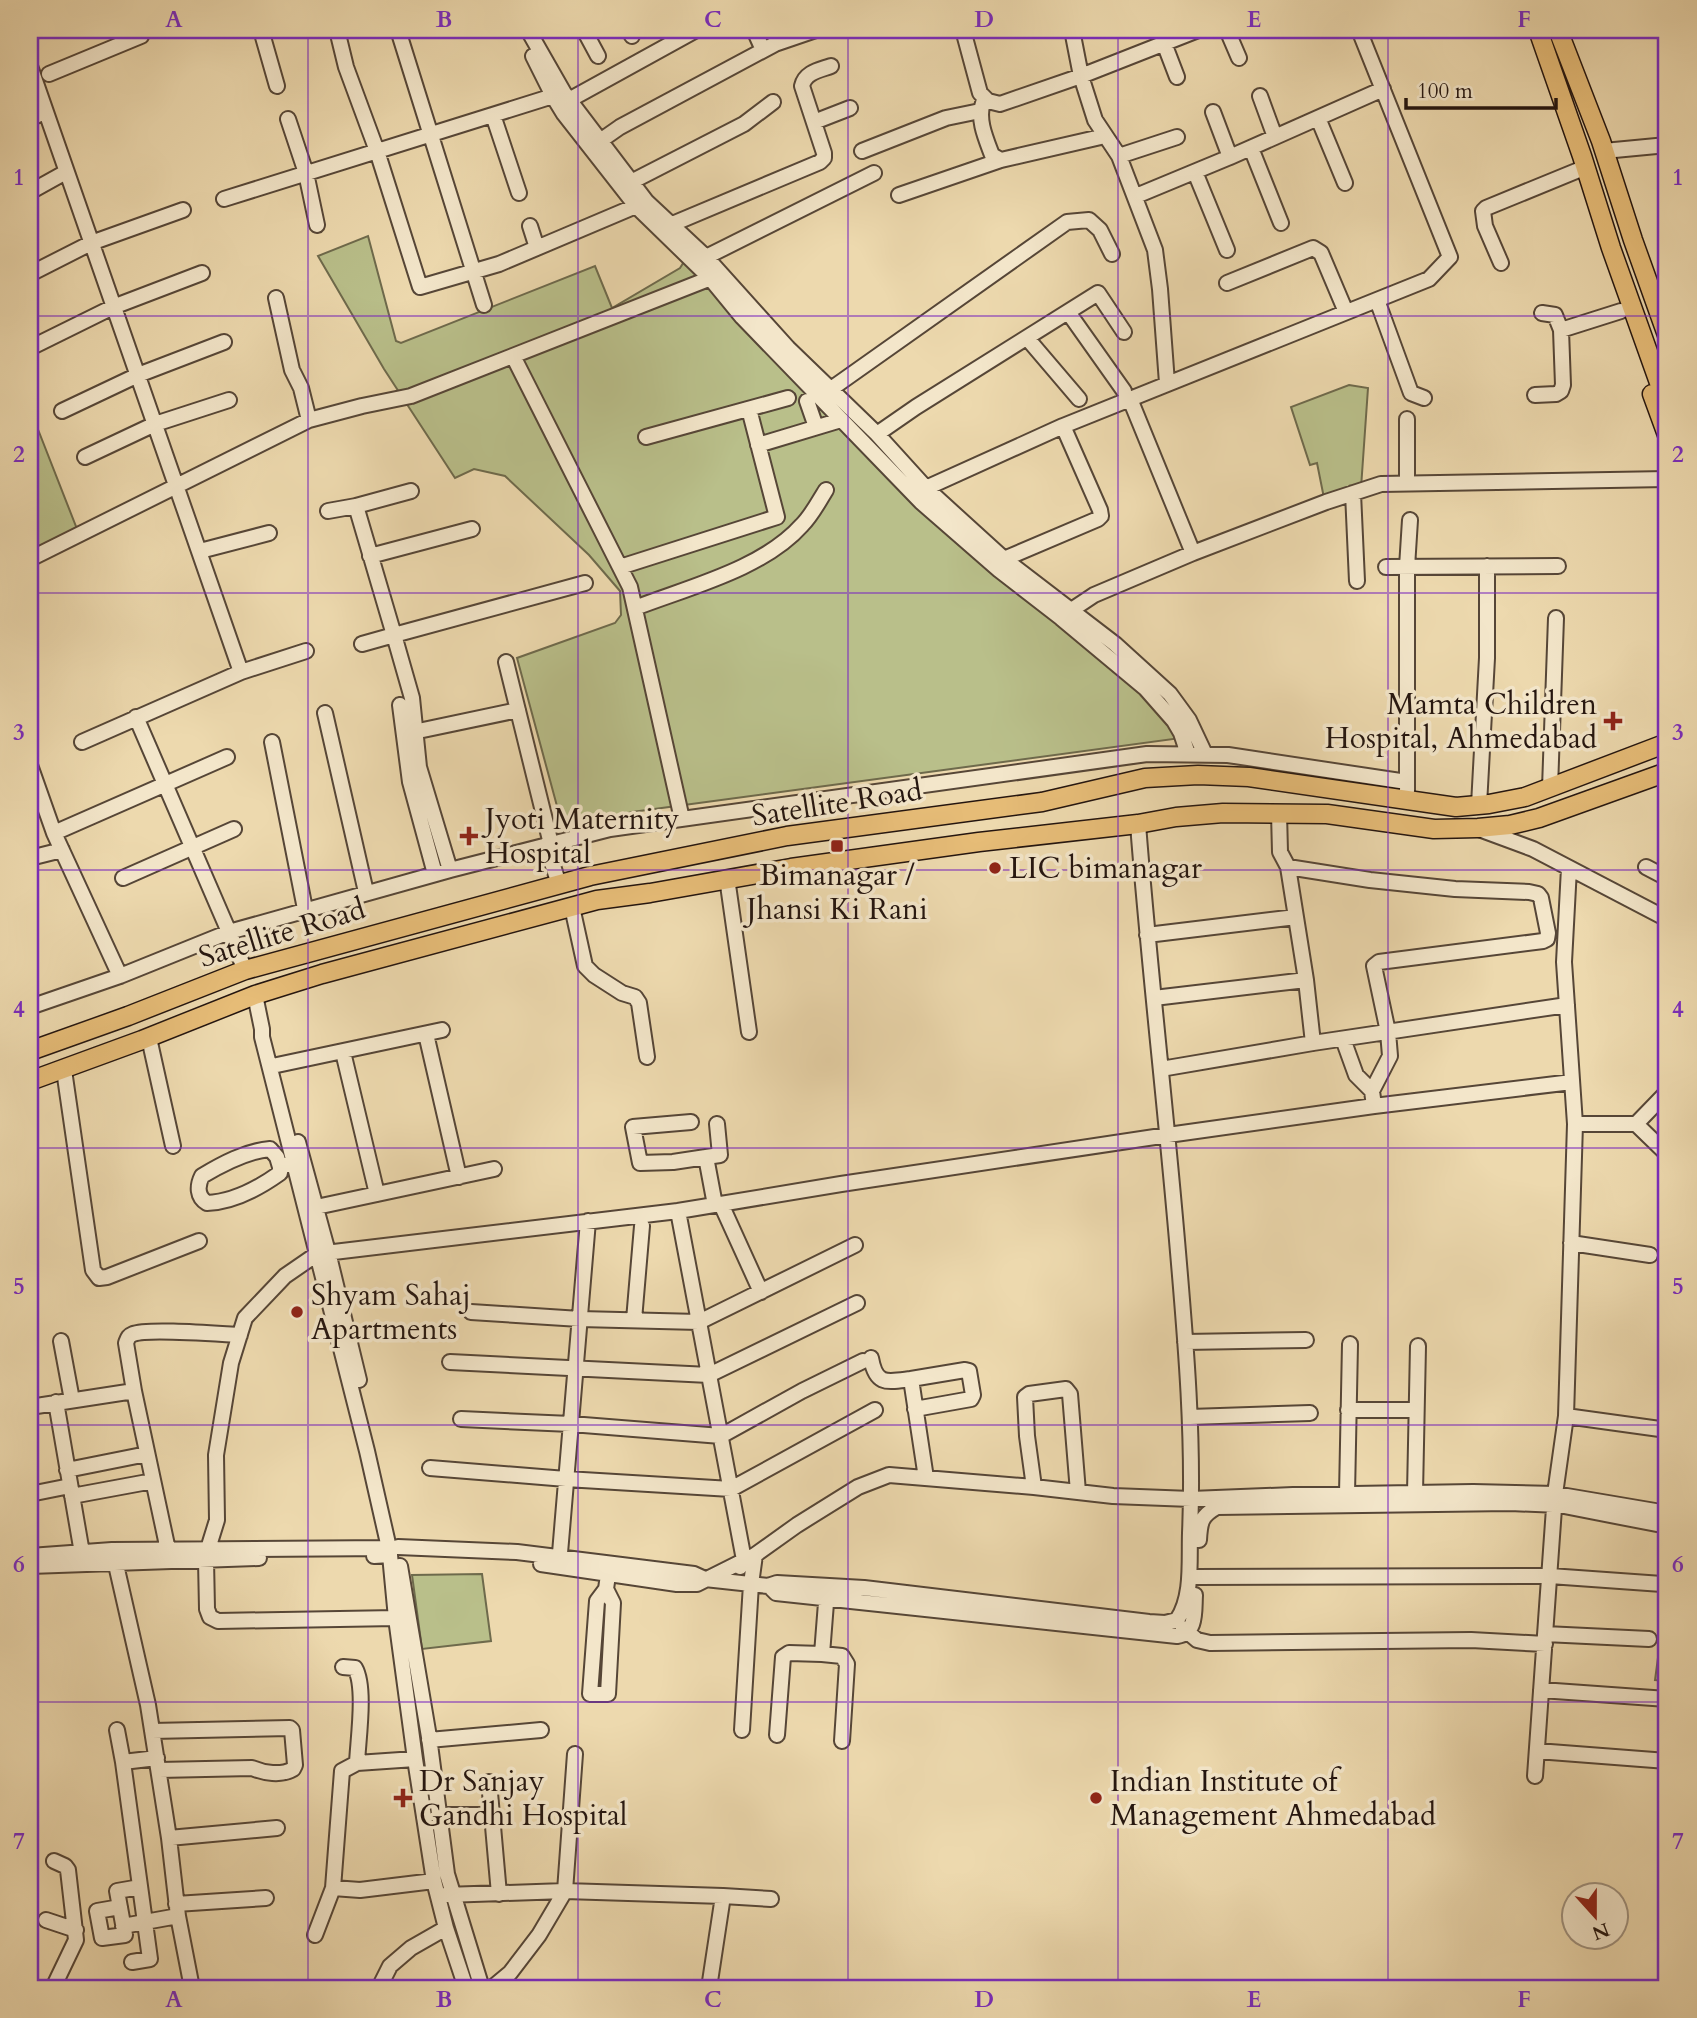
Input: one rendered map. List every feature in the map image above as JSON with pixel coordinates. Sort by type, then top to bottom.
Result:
[{"type":"main road","points":[[1538,30],[1667,405]]},
{"type":"main road","points":[[1558,30],[1604,151],[1667,335]]},
{"type":"main road","points":[[1617,189],[1645,238],[1667,300]]},
{"type":"main road","points":[[1594,193],[1599,243],[1667,435]]},
{"type":"main road","name":"Satellite Road","points":[[30,1051],[245,970],[590,876],[787,836],[1042,802],[1144,779],[1198,775],[1407,791],[1456,807],[1479,805],[1525,797],[1667,743]]},
{"type":"main road","name":"Satellite Road","points":[[30,1081],[149,1038],[255,995],[322,974],[597,900],[727,878],[965,844],[1223,813],[1327,814],[1434,829],[1510,825],[1539,818],[1667,772]]},
{"type":"street","points":[[49,74],[141,36],[142,30]]},
{"type":"street","points":[[261,30],[278,86]]},
{"type":"street","points":[[337,30],[346,67],[377,151],[420,287],[499,264],[641,204]]},
{"type":"street","points":[[398,30],[484,305]]},
{"type":"street","points":[[519,30],[553,96],[597,158],[877,434],[926,488],[1145,688],[1164,708],[1181,733],[1188,754]]},
{"type":"street","points":[[528,30],[569,100],[631,182],[641,204],[706,257],[715,276],[743,317],[921,502],[999,570],[1115,644],[1170,694],[1189,720],[1205,754]]},
{"type":"street","points":[[584,30],[598,56]]},
{"type":"street","points":[[569,100],[696,30]]},
{"type":"street","points":[[754,30],[763,50]]},
{"type":"street","points":[[600,141],[620,127],[763,50],[798,33],[816,30]]},
{"type":"street","points":[[963,30],[983,105],[992,155],[1001,160]]},
{"type":"street","points":[[969,30],[982,77],[988,88],[1006,95],[1198,30]]},
{"type":"street","points":[[1072,30],[1080,72],[1095,120],[1119,156],[1155,250],[1167,383]]},
{"type":"street","points":[[862,151],[988,101],[1000,104],[1178,30]]},
{"type":"street","points":[[1227,30],[1239,58]]},
{"type":"street","points":[[926,488],[1127,395],[1167,383],[1429,279],[1450,257],[1359,30]]},
{"type":"street","points":[[1164,43],[1177,77]]},
{"type":"street","points":[[30,66],[242,672]]},
{"type":"street","points":[[670,225],[820,162],[824,153],[802,86],[803,79],[808,75],[831,66]]},
{"type":"street","points":[[1136,196],[1383,89]]},
{"type":"street","points":[[224,199],[553,96]]},
{"type":"street","points":[[1259,96],[1275,137]]},
{"type":"street","points":[[631,182],[744,124],[773,102]]},
{"type":"street","points":[[814,122],[849,108]]},
{"type":"street","points":[[30,119],[45,111]]},
{"type":"street","points":[[1213,112],[1230,157]]},
{"type":"street","points":[[493,115],[519,193]]},
{"type":"street","points":[[1318,118],[1345,183]]},
{"type":"street","points":[[288,119],[306,173],[317,225]]},
{"type":"street","points":[[899,195],[1001,160],[1105,136]]},
{"type":"street","points":[[1119,156],[1177,137]]},
{"type":"street","points":[[1604,151],[1667,145]]},
{"type":"street","points":[[1251,148],[1281,223]]},
{"type":"street","points":[[1501,263],[1485,226],[1483,211],[1586,167]]},
{"type":"street","points":[[30,191],[66,172]]},
{"type":"street","points":[[1195,172],[1227,250]]},
{"type":"street","points":[[706,257],[874,173]]},
{"type":"street","points":[[30,274],[91,243],[183,210]]},
{"type":"street","points":[[831,389],[1067,222],[1089,220],[1100,230],[1112,254]]},
{"type":"street","points":[[530,226],[537,248]]},
{"type":"street","points":[[1227,283],[1313,248],[1321,253],[1346,312]]},
{"type":"street","points":[[30,348],[113,307],[202,273]]},
{"type":"street","points":[[30,559],[309,420],[411,396],[715,276]]},
{"type":"street","points":[[877,434],[1098,293],[1124,332]]},
{"type":"street","points":[[276,298],[292,370],[301,388],[309,420]]},
{"type":"street","points":[[1377,300],[1412,393],[1424,398]]},
{"type":"street","points":[[1561,330],[1621,311]]},
{"type":"street","points":[[1068,312],[1127,395],[1193,552]]},
{"type":"street","points":[[1535,395],[1556,394],[1561,391],[1563,385],[1561,330],[1555,315],[1542,313]]},
{"type":"street","points":[[1027,338],[1079,399]]},
{"type":"street","points":[[62,411],[138,375],[224,342]]},
{"type":"street","points":[[513,356],[630,587],[682,819]]},
{"type":"street","points":[[646,437],[788,398]]},
{"type":"street","points":[[85,457],[155,424],[229,400]]},
{"type":"street","points":[[807,401],[816,427]]},
{"type":"street","points":[[620,566],[777,517],[749,409]]},
{"type":"street","points":[[758,444],[841,419]]},
{"type":"street","points":[[1407,419],[1407,483]]},
{"type":"street","points":[[1004,559],[1101,516],[1063,426]]},
{"type":"street","points":[[1066,614],[1094,595],[1193,552],[1381,484],[1667,479]]},
{"type":"street","points":[[635,608],[754,563],[790,538],[804,524],[826,489]]},
{"type":"street","points":[[328,511],[411,491]]},
{"type":"street","points":[[1353,493],[1357,581]]},
{"type":"street","points":[[356,506],[412,698],[419,767],[450,870]]},
{"type":"street","points":[[30,1007],[120,976],[229,932],[366,892],[610,829],[1141,755],[1205,754],[1253,758],[1407,791],[1406,567],[1410,520]]},
{"type":"street","points":[[370,556],[472,528]]},
{"type":"street","points":[[200,551],[269,533]]},
{"type":"street","points":[[1479,805],[1487,658],[1487,566]]},
{"type":"street","points":[[1387,567],[1558,566]]},
{"type":"street","points":[[362,644],[585,583]]},
{"type":"street","points":[[1550,788],[1556,618]]},
{"type":"street","points":[[82,742],[242,672],[306,651]]},
{"type":"street","points":[[506,662],[559,884]]},
{"type":"street","points":[[400,705],[410,782],[435,874]]},
{"type":"street","points":[[423,730],[518,710]]},
{"type":"street","points":[[326,713],[366,892]]},
{"type":"street","points":[[136,717],[245,970]]},
{"type":"street","points":[[272,742],[306,909]]},
{"type":"street","points":[[1141,755],[1144,779]]},
{"type":"street","points":[[54,833],[227,757]]},
{"type":"street","points":[[30,765],[54,833],[120,976]]},
{"type":"street","points":[[1279,813],[1280,852],[1288,867],[1306,980],[1312,1043]]},
{"type":"street","points":[[1533,849],[1527,832],[1530,825],[1539,818]]},
{"type":"street","points":[[30,1556],[82,1553],[114,1557],[474,1550],[559,1562],[694,1574],[705,1579],[768,1586],[776,1592],[827,1591],[1149,1622],[1166,1623],[1177,1620],[1185,1609],[1191,1499],[1190,1418],[1168,1135],[1138,824]]},
{"type":"street","points":[[1478,828],[1533,849],[1667,919]]},
{"type":"street","points":[[123,878],[234,829]]},
{"type":"street","points":[[30,858],[62,850]]},
{"type":"street","points":[[1288,867],[1455,889],[1538,894],[1548,933],[1547,939],[1543,941],[1379,962],[1374,966],[1388,1032],[1390,1056],[1372,1091],[1374,1107]]},
{"type":"street","points":[[1646,867],[1667,878]]},
{"type":"street","points":[[1535,1776],[1555,1499],[1566,1416],[1576,1124],[1564,962],[1569,868]]},
{"type":"street","points":[[727,878],[749,1032]]},
{"type":"street","points":[[572,907],[586,966],[594,975],[622,993],[635,997],[639,1003],[647,1057]]},
{"type":"street","points":[[1147,935],[1296,917]]},
{"type":"street","points":[[1154,998],[1306,980]]},
{"type":"street","points":[[255,995],[287,1165],[310,1208]]},
{"type":"street","points":[[1161,1069],[1312,1043],[1567,1005]]},
{"type":"street","points":[[262,1029],[269,1034],[310,1208],[369,1425],[429,1738],[447,1874],[482,1988]]},
{"type":"street","points":[[277,1065],[442,1030]]},
{"type":"street","points":[[426,1034],[459,1177]]},
{"type":"street","points":[[149,1038],[173,1146]]},
{"type":"street","points":[[1343,1039],[1356,1075],[1372,1091]]},
{"type":"street","points":[[343,1052],[377,1194]]},
{"type":"street","points":[[64,1070],[90,1256],[95,1274],[99,1278],[107,1277],[198,1241]]},
{"type":"street","points":[[396,1618],[218,1621],[210,1617],[207,1609],[207,1555],[217,1520],[216,1455],[232,1363],[245,1318],[285,1276],[322,1253],[678,1211],[1168,1135],[1572,1082]]},
{"type":"street","points":[[1636,1124],[1667,1092]]},
{"type":"street","points":[[691,1122],[633,1127],[640,1163],[673,1162],[720,1155],[717,1124]]},
{"type":"street","points":[[1576,1124],[1636,1124],[1667,1154]]},
{"type":"street","points":[[270,1149],[287,1165],[267,1183],[230,1200],[207,1203],[202,1200],[198,1188],[202,1176],[219,1165],[258,1150],[270,1149]]},
{"type":"street","points":[[706,1157],[718,1205],[761,1292]]},
{"type":"street","points":[[310,1208],[494,1169]]},
{"type":"street","points":[[678,1211],[731,1489],[750,1557],[751,1584],[742,1730]]},
{"type":"street","points":[[559,1562],[588,1221]]},
{"type":"street","points":[[634,1320],[642,1226]]},
{"type":"street","points":[[1572,1243],[1650,1255]]},
{"type":"street","points":[[471,1312],[580,1319],[699,1322],[855,1245]]},
{"type":"street","points":[[450,1362],[709,1375],[858,1303]]},
{"type":"street","points":[[168,1550],[126,1343],[129,1336],[135,1333],[240,1335]]},
{"type":"street","points":[[1185,1342],[1306,1340]]},
{"type":"street","points":[[61,1341],[72,1400]]},
{"type":"street","points":[[1347,1494],[1350,1344]]},
{"type":"street","points":[[1415,1493],[1418,1346]]},
{"type":"street","points":[[461,1419],[571,1424],[721,1436],[802,1391],[867,1360],[877,1377],[889,1382],[969,1371],[972,1377],[971,1399],[915,1409]]},
{"type":"street","points":[[911,1379],[926,1478]]},
{"type":"street","points":[[1034,1487],[1025,1397],[1066,1388],[1070,1394],[1078,1492]]},
{"type":"street","points":[[30,1407],[134,1391]]},
{"type":"street","points":[[56,1402],[82,1553]]},
{"type":"street","points":[[430,1468],[731,1489],[875,1410]]},
{"type":"street","points":[[1348,1410],[1416,1410]]},
{"type":"street","points":[[1190,1418],[1310,1413]]},
{"type":"street","points":[[1566,1416],[1667,1430]]},
{"type":"street","points":[[67,1470],[147,1454]]},
{"type":"street","points":[[559,1562],[607,1582],[697,1584],[750,1557],[858,1487],[890,1475],[1113,1496],[1191,1499],[1415,1493],[1555,1499],[1667,1513]]},
{"type":"street","points":[[30,1494],[153,1481]]},
{"type":"street","points":[[1191,1499],[1207,1513]]},
{"type":"street","points":[[986,1608],[1177,1636],[1187,1633],[1194,1622],[1200,1524],[1207,1513],[1217,1507],[1510,1503],[1555,1499],[1667,1526]]},
{"type":"street","points":[[30,1566],[168,1550],[207,1555]]},
{"type":"street","points":[[395,1551],[396,1618],[435,1888],[466,1988]]},
{"type":"street","points":[[114,1557],[148,1705],[169,1838],[177,1910],[192,1988]]},
{"type":"street","points":[[730,1582],[750,1557]]},
{"type":"street","points":[[1196,1577],[1550,1576],[1662,1584]]},
{"type":"street","points":[[607,1582],[613,1603],[608,1694],[590,1694],[597,1601],[607,1582]]},
{"type":"street","points":[[822,1654],[827,1591]]},
{"type":"street","points":[[1177,1620],[1187,1633],[1197,1640],[1210,1643],[1649,1639]]},
{"type":"street","points":[[777,1735],[783,1657],[789,1653],[822,1654],[842,1656],[845,1660],[842,1741]]},
{"type":"street","points":[[343,1667],[355,1668],[358,1672],[360,1699],[357,1763]]},
{"type":"street","points":[[1541,1690],[1667,1699]]},
{"type":"street","points":[[123,1762],[252,1768],[263,1772],[288,1772],[295,1765],[290,1728],[152,1731]]},
{"type":"street","points":[[117,1730],[150,1959],[132,1962]]},
{"type":"street","points":[[412,1739],[541,1730]]},
{"type":"street","points":[[1537,1751],[1667,1761]]},
{"type":"street","points":[[492,1988],[510,1972],[539,1934],[565,1891],[575,1754]]},
{"type":"street","points":[[315,1935],[333,1888],[342,1771],[357,1763],[415,1759]]},
{"type":"street","points":[[489,1783],[499,1894]]},
{"type":"street","points":[[439,1815],[492,1815]]},
{"type":"street","points":[[169,1838],[276,1828]]},
{"type":"street","points":[[52,1988],[76,1940],[68,1870],[54,1861]]},
{"type":"street","points":[[120,1907],[97,1911],[102,1938],[125,1935],[123,1926],[120,1907],[117,1891],[140,1887]]},
{"type":"street","points":[[333,1888],[435,1888],[453,1895],[565,1891],[771,1899]]},
{"type":"street","points":[[709,1988],[723,1896]]},
{"type":"street","points":[[123,1926],[177,1910],[266,1899]]},
{"type":"street","points":[[46,1920],[76,1930]]},
{"type":"street","points":[[379,1988],[390,1966],[411,1948],[446,1928]]},
{"type":"green space","points":[[368,236],[396,341],[401,343],[595,266],[612,308],[680,268],[687,257],[697,255],[965,534],[1149,682],[1176,713],[1181,738],[632,812],[564,832],[517,658],[615,623],[621,615],[620,591],[589,555],[505,476],[474,469],[455,478],[384,369],[318,256]]},
{"type":"green space","points":[[1349,385],[1368,388],[1361,488],[1324,498],[1317,463],[1310,465],[1291,407]]},
{"type":"green space","points":[[30,409],[77,529],[30,555]]},
{"type":"green space","points":[[482,1574],[491,1641],[422,1649],[412,1575]]},
{"type":"green space","points":[[1667,1590],[1667,1681],[1655,1680]]},
{"type":"place","name":"Mamta Children Hospital, Ahmedabad","points":[[1613,721]]},
{"type":"place","name":"Jyoti Maternity Hospital","points":[[469,836]]},
{"type":"place","name":"Bimanagar / Jhansi Ki Rani","points":[[837,846]]},
{"type":"place","name":"LIC bimanagar","points":[[995,868]]},
{"type":"place","name":"Shyam Sahaj Apartments","points":[[297,1312]]},
{"type":"place","name":"Dr Sanjay Gandhi Hospital","points":[[403,1798]]},
{"type":"place","name":"Indian Institute of Management Ahmedabad","points":[[1096,1798]]}]
